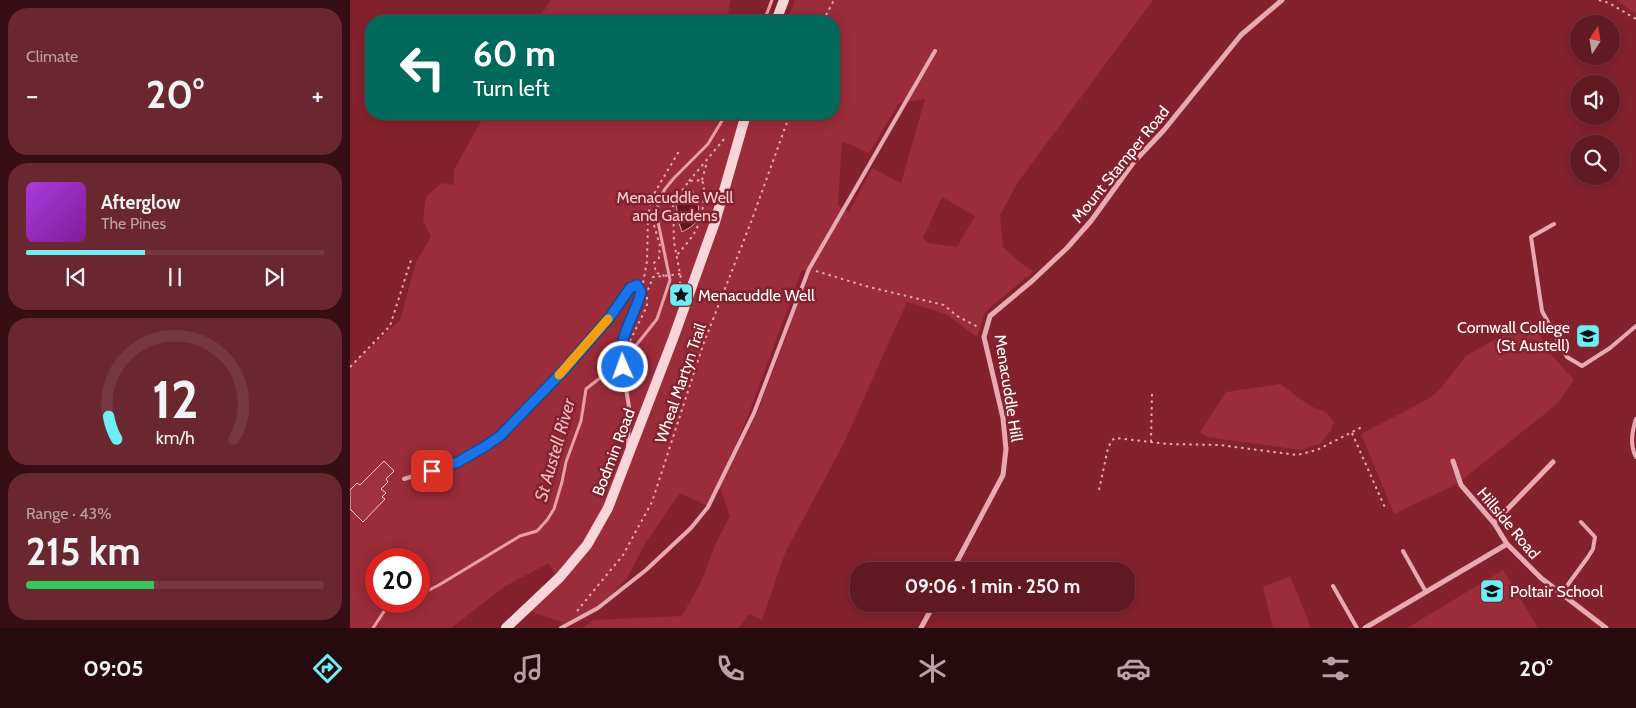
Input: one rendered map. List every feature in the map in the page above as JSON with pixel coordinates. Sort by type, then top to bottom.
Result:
[{"type":"main road","points":[[778,15],[784,0]]},
{"type":"main road","name":"Bodmin Road","points":[[506,628],[560,577],[587,546],[608,508],[715,222],[744,120]]},
{"type":"street","name":"Mount Stamper Road","points":[[990,316],[1032,281],[1067,248],[1091,221],[1133,162],[1164,130],[1241,35],[1282,0]]},
{"type":"street","name":"Menacuddle Hill","points":[[957,562],[1003,475],[1006,449],[1003,418],[984,337],[990,316]]},
{"type":"street","name":"Hillside Road","points":[[1453,461],[1462,485],[1494,523],[1507,544],[1541,578],[1606,628]]},
{"type":"street","points":[[1494,523],[1552,462]]},
{"type":"street","points":[[1365,628],[1507,544]]},
{"type":"street","points":[[921,628],[930,612]]},
{"type":"lane","points":[[561,628],[598,608],[646,570],[690,528],[708,507],[754,413],[809,269],[935,51]]},
{"type":"lane","points":[[1554,224],[1531,237],[1542,311],[1567,357],[1582,366],[1610,348],[1636,326]]},
{"type":"lane","points":[[404,479],[458,462],[500,436],[565,369],[610,317],[630,288],[637,285],[641,292],[624,336],[620,352],[629,407],[628,456]]},
{"type":"lane","points":[[1636,419],[1633,428],[1633,452],[1636,457]]},
{"type":"lane","points":[[1561,594],[1593,549],[1594,537],[1581,522]]},
{"type":"lane","points":[[1402,552],[1426,592]]},
{"type":"lane","points":[[1332,586],[1357,628]]},
{"type":"path","points":[[826,15],[834,0]]},
{"type":"path","points":[[1600,0],[1636,19]]},
{"type":"path","name":"Wheal Martyn Trail","points":[[593,593],[623,555],[652,502],[703,345],[751,222],[788,120]]},
{"type":"path","points":[[673,310],[680,286],[681,274],[674,242],[673,203],[689,180],[725,138]]},
{"type":"path","points":[[641,292],[647,261],[648,219],[651,199],[679,151]]},
{"type":"path","points":[[677,255],[697,228],[704,197],[705,187],[702,180],[708,160]]},
{"type":"path","points":[[689,180],[702,180]]},
{"type":"path","points":[[654,225],[660,246],[659,258],[654,263],[656,273],[663,274],[665,277]]},
{"type":"path","points":[[350,367],[390,326],[411,260]]},
{"type":"path","points":[[809,269],[944,305],[957,316],[974,326],[986,330]]},
{"type":"path","points":[[620,352],[628,346],[647,306],[647,293],[653,276],[665,277],[681,274]]},
{"type":"path","points":[[1151,442],[1152,391]]},
{"type":"path","points":[[1099,490],[1108,448],[1112,440],[1116,438],[1151,442],[1220,445],[1297,455],[1317,450],[1362,427]]},
{"type":"path","points":[[1352,433],[1386,510]]},
{"type":"green space","points":[[551,0],[730,0],[728,15],[541,15]]},
{"type":"green space","name":"Menacuddle Well and Gardens","points":[[795,0],[1153,0],[1018,182],[1000,215],[1003,247],[1022,264],[1034,271],[985,312],[977,337],[946,314],[907,302],[844,443],[785,553],[762,620],[749,614],[739,628],[576,628],[584,627],[593,620],[682,616],[702,580],[715,545],[730,516],[720,487],[756,416],[810,273],[802,270],[749,413],[710,507],[680,493],[646,542],[628,576],[597,611],[563,628],[561,622],[524,609],[557,578],[549,563],[504,587],[451,628],[350,628],[350,366],[400,320],[416,262],[431,237],[423,220],[426,197],[441,183],[454,185],[454,170],[482,120],[840,120],[840,15],[789,15]],"holes":[[[925,99],[901,183],[872,168],[849,212],[838,205],[842,141],[869,153],[899,103]],[[942,197],[975,216],[957,247],[928,243],[923,238]]]},
{"type":"green space","points":[[1616,0],[1636,0],[1636,14]]},
{"type":"green space","points":[[1530,319],[1550,353],[1574,380],[1557,404],[1457,484],[1394,514],[1361,434],[1430,398],[1440,389],[1466,356]]},
{"type":"green space","points":[[1280,384],[1310,406],[1326,412],[1334,422],[1331,430],[1320,444],[1301,450],[1207,437],[1200,432],[1226,392]]},
{"type":"green space","points":[[1503,570],[1538,628],[1407,628]]},
{"type":"green space","points":[[1290,576],[1311,628],[1273,628],[1263,587]]},
{"type":"shaded area","points":[[692,190],[698,203],[698,217],[693,225],[682,232],[676,204],[686,192]]},
{"type":"building","points":[[384,461],[394,471],[386,479],[388,482],[381,489],[386,493],[382,497],[385,499],[363,522],[350,509],[350,490],[357,483],[360,485]]},
{"type":"waterway","name":"St Austell River","points":[[766,15],[772,0]]},
{"type":"waterway","name":"St Austell River","points":[[430,590],[520,536],[537,531],[554,509],[566,462],[581,421],[586,389],[618,364],[657,319],[670,280],[657,217],[658,202],[674,178],[708,144],[722,120]]},
{"type":"waterway","name":"St Austell River","points":[[373,628],[383,613]]},
{"type":"slow traffic","points":[[559,375],[608,319]]},
{"type":"place","name":"Menacuddle Well","points":[[681,295]]},
{"type":"place","name":"Cornwall College (St Austell)","points":[[1588,336]]},
{"type":"place","name":"Poltair School","points":[[1492,591]]},
{"type":"route","points":[[432,471],[458,462],[500,436],[565,369],[610,317],[630,288],[637,285],[641,292],[624,336],[620,352],[623,367]]}]
